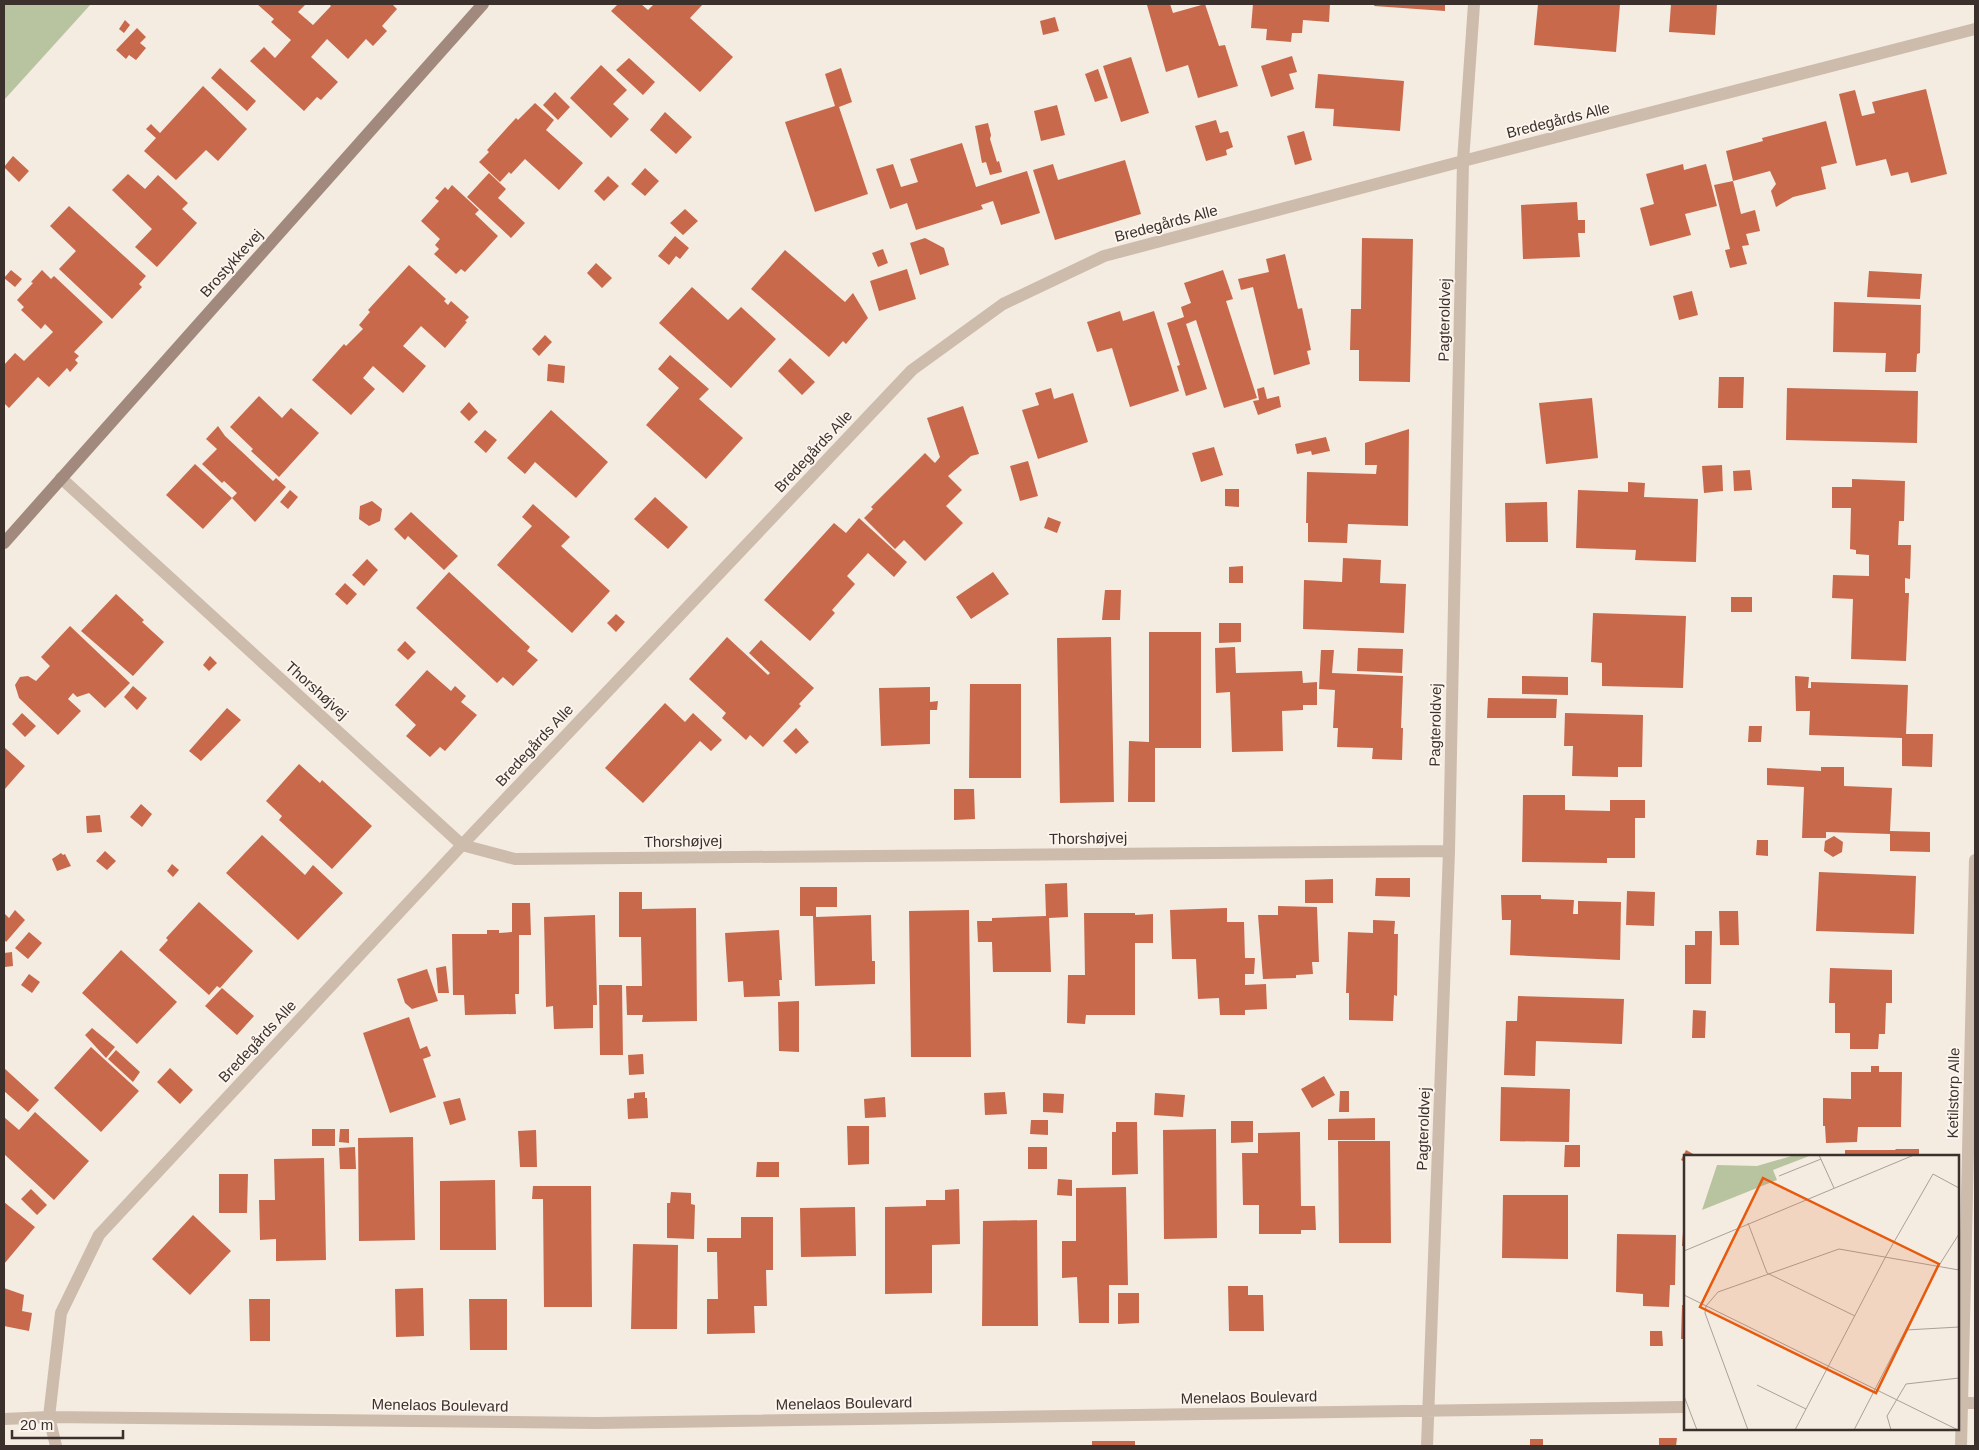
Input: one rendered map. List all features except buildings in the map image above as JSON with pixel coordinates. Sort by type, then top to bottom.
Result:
[{"type":"street","name":"Brostykkevej","points":[[4,543],[483,4]]},
{"type":"street","name":"Pagteroldvej","points":[[1428,1446],[1449,850],[1463,161],[1474,4]]},
{"type":"street","name":"Bredegårds Alle","points":[[49,1417],[62,1313],[99,1234],[462,845],[912,370],[1003,304],[1104,256],[1975,29]]},
{"type":"street","name":"Thorshøjvej","points":[[61,478],[462,845],[515,859],[1449,850]]},
{"type":"street","name":"Ketilstorp Alle","points":[[1961,1446],[1960,1403],[1975,860]]},
{"type":"street","points":[[1960,1403],[1975,1402]]},
{"type":"street","name":"Menelaos Boulevard","points":[[4,1419],[49,1417],[597,1423],[1684,1407]]},
{"type":"street","points":[[49,1417],[56,1446]]},
{"type":"green space","points":[[4,4],[91,4],[4,100]]}]
